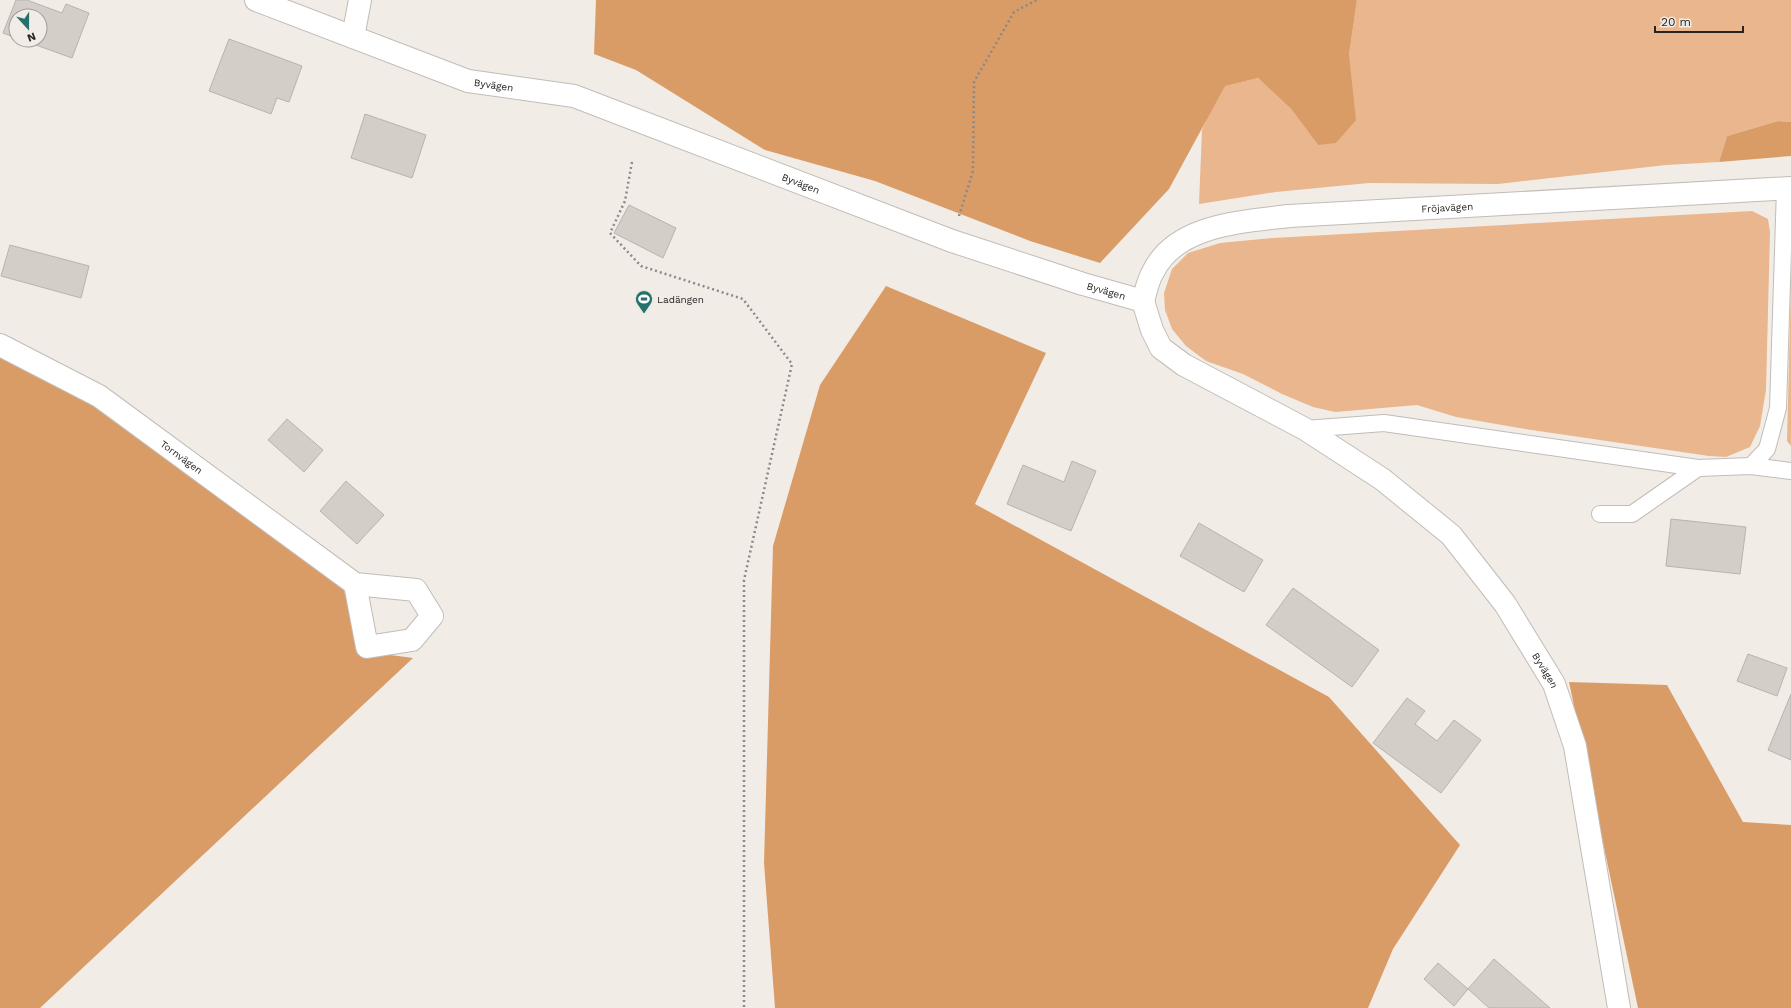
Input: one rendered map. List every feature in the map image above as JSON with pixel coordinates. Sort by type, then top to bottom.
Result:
[{"type":"street","name":"Byvägen","points":[[256,0],[468,81],[574,96],[952,241],[1083,284],[1143,301],[1152,330],[1161,348],[1184,365],[1305,429],[1382,479],[1451,535],[1505,604],[1554,684],[1575,746],[1619,1008]]},
{"type":"street","points":[[354,37],[360,0]]},
{"type":"street","name":"Fröjavägen","points":[[1143,301],[1153,271],[1168,250],[1186,238],[1226,224],[1289,216],[1788,188]]},
{"type":"street","name":"Tornvägen","points":[[0,345],[99,396],[355,584]]},
{"type":"lane","points":[[1751,466],[1767,449],[1778,408],[1788,188]]},
{"type":"lane","points":[[1305,429],[1384,423],[1698,468],[1751,466],[1791,471]]},
{"type":"lane","points":[[1600,514],[1632,514],[1698,468]]},
{"type":"path","points":[[952,241],[973,171],[974,82],[1014,12],[1037,0]]},
{"type":"path","points":[[632,162],[625,202],[610,233],[641,266],[743,299],[792,364],[744,580],[744,1008]]},
{"type":"shaded area","points":[[596,0],[1357,0],[1349,55],[1356,120],[1336,143],[1318,145],[1291,109],[1258,78],[1225,86],[1169,189],[1100,263],[1030,241],[875,181],[765,150],[636,70],[594,54]]},
{"type":"shaded area","points":[[1357,0],[1791,0],[1791,122],[1778,121],[1727,136],[1719,162],[1666,165],[1498,184],[1369,183],[1276,192],[1199,204],[1202,130],[1219,87],[1258,78],[1291,109],[1318,145],[1349,55]]},
{"type":"shaded area","points":[[1778,121],[1791,122],[1791,156],[1719,162],[1727,136]]},
{"type":"shaded area","points":[[1752,211],[1768,219],[1770,232],[1766,390],[1760,426],[1750,447],[1726,457],[1709,456],[1525,429],[1456,417],[1417,405],[1335,412],[1313,407],[1282,394],[1243,374],[1206,361],[1186,346],[1172,329],[1165,310],[1164,293],[1172,269],[1188,253],[1220,243],[1273,238]]},
{"type":"shaded area","points":[[886,286],[1046,353],[975,504],[1329,697],[1460,845],[1393,949],[1368,1008],[775,1008],[764,863],[773,546],[820,385]]},
{"type":"shaded area","points":[[1791,287],[1791,446],[1787,441]]},
{"type":"shaded area","points":[[0,354],[92,403],[344,590],[361,651],[413,658],[40,1008],[0,1008]]},
{"type":"shaded area","points":[[1569,682],[1667,685],[1743,822],[1791,825],[1791,1008],[1638,1008]]},
{"type":"building","points":[[16,0],[27,0],[62,13],[66,4],[89,13],[72,58],[44,48],[48,48],[48,8],[13,8]]},
{"type":"building","points":[[8,20],[8,35],[3,33]]},
{"type":"building","points":[[229,39],[302,66],[289,102],[277,98],[271,114],[209,91]]},
{"type":"building","points":[[365,114],[426,135],[412,178],[351,158]]},
{"type":"building","points":[[629,205],[676,228],[663,258],[614,233]]},
{"type":"building","points":[[10,245],[89,266],[81,298],[1,276]]},
{"type":"building","points":[[287,419],[323,450],[304,472],[268,440]]},
{"type":"building","points":[[1072,461],[1096,471],[1071,531],[1007,504],[1023,465],[1064,482]]},
{"type":"building","points":[[346,481],[384,515],[357,544],[320,511]]},
{"type":"building","points":[[1671,519],[1746,527],[1740,574],[1666,566]]},
{"type":"building","points":[[1199,523],[1263,560],[1244,592],[1180,556]]},
{"type":"building","points":[[1293,588],[1379,650],[1352,687],[1266,625]]},
{"type":"building","points":[[1748,654],[1787,668],[1777,696],[1737,681]]},
{"type":"building","points":[[1791,694],[1791,760],[1768,750]]},
{"type":"building","points":[[1407,698],[1425,711],[1415,724],[1437,741],[1454,720],[1481,740],[1441,793],[1373,743]]},
{"type":"building","points":[[1494,959],[1550,1008],[1489,1008],[1468,989]]},
{"type":"building","points":[[1438,963],[1468,989],[1454,1006],[1424,979]]},
{"type":"place","name":"Ladängen","points":[[644,314]]}]
